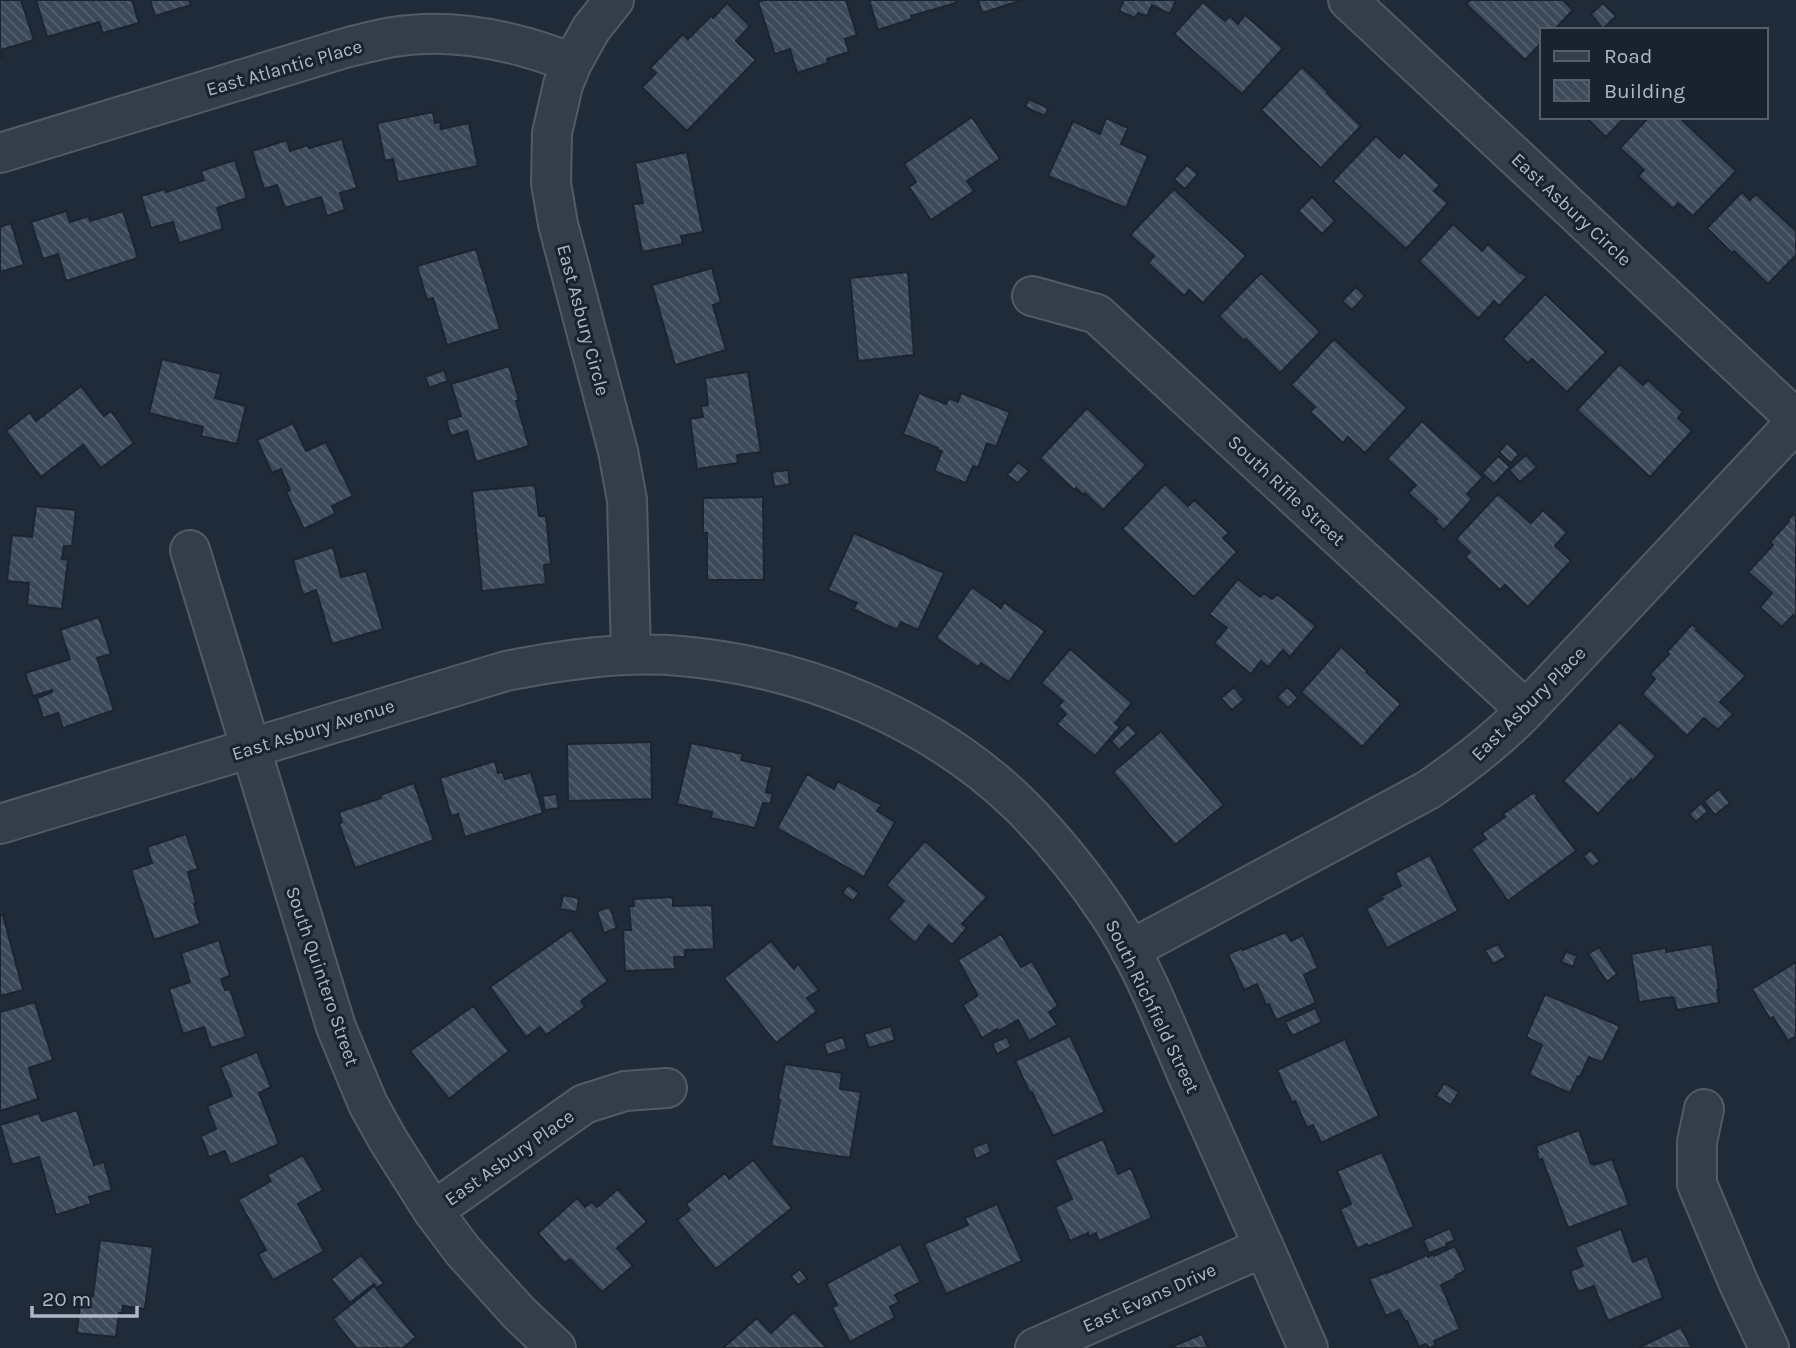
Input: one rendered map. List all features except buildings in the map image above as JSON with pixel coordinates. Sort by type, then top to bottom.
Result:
[{"type":"street","name":"East Asbury Circle","points":[[614,0],[591,29],[572,63],[564,85],[552,133],[551,183],[558,224],[618,451],[627,500],[631,655]]},
{"type":"street","name":"East Asbury Circle","points":[[1348,0],[1796,420]]},
{"type":"street","name":"East Atlantic Place","points":[[0,153],[345,48],[395,37],[445,34],[495,39],[544,52],[572,63]]},
{"type":"street","name":"South Rifle Street","points":[[1032,296],[1097,314],[1526,710]]},
{"type":"street","name":"East Asbury Place","points":[[1130,950],[1428,790],[1470,761],[1508,729],[1796,420]]},
{"type":"street","name":"South Quintero Street","points":[[190,550],[336,1027],[369,1104],[432,1210],[463,1251],[519,1313],[556,1348]]},
{"type":"street","name":"East Asbury Avenue","points":[[0,824],[506,671],[563,660],[631,655]]},
{"type":"street","name":"South Richfield Street","points":[[631,655],[679,656],[737,663],[821,685],[875,707],[926,734],[975,767],[1019,805],[1078,869],[1130,950],[1308,1348]]},
{"type":"street","name":"East Asbury Place","points":[[432,1210],[584,1104],[625,1091],[667,1088]]},
{"type":"street","points":[[1704,1109],[1697,1142],[1697,1184],[1769,1348]]},
{"type":"street","name":"East Evans Drive","points":[[1035,1348],[1264,1247]]}]
